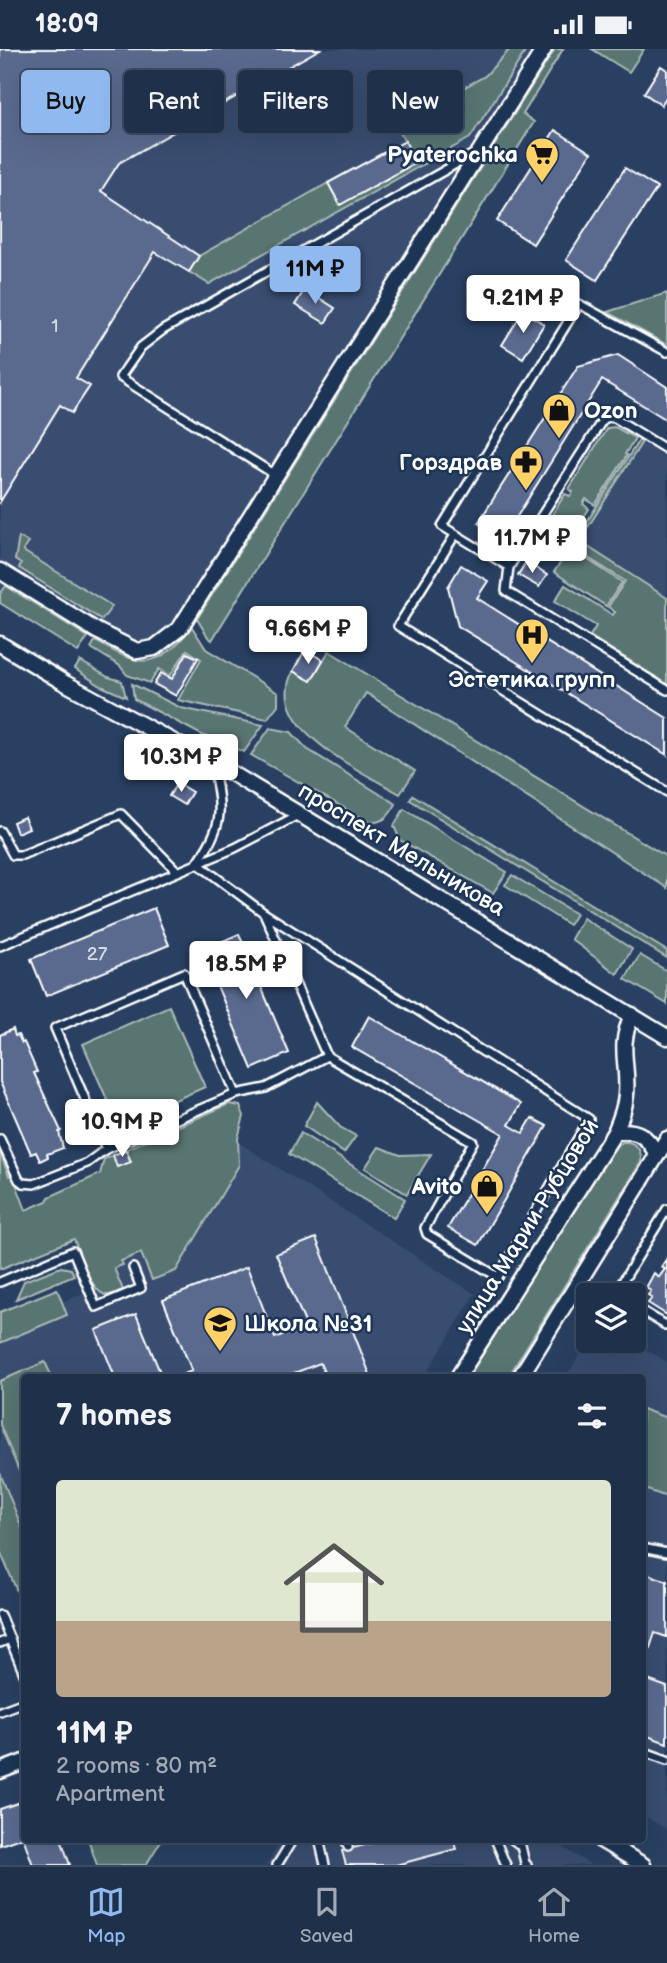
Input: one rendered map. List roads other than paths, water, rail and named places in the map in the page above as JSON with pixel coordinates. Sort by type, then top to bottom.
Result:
[{"type":"street","points":[[0,571],[121,645],[137,651],[154,648],[171,636],[188,617],[544,49]]},
{"type":"street","name":"проспект Мельникова","points":[[0,644],[63,682],[301,814],[667,1037]]},
{"type":"street","name":"улица Марии Рубцовой","points":[[460,1374],[615,1132],[624,1113],[627,1093],[622,1048],[632,1015]]},
{"type":"street","points":[[615,1132],[628,1130],[642,1133],[657,1155]]},
{"type":"street","points":[[522,1374],[667,1139]]},
{"type":"street","points":[[0,1770],[21,1763]]},
{"type":"street","points":[[606,1843],[643,1865]]},
{"type":"lane","points":[[277,476],[120,377],[141,347],[157,334],[317,244],[328,234],[480,150]]},
{"type":"lane","points":[[509,567],[442,526],[579,304],[667,352]]},
{"type":"lane","points":[[667,450],[615,418],[603,419],[509,567],[506,591],[667,690]]},
{"type":"lane","points":[[455,534],[398,626],[667,792]]},
{"type":"lane","points":[[197,863],[215,834],[221,812],[213,763]]},
{"type":"lane","points":[[0,831],[13,855],[22,855],[121,814],[177,871]]},
{"type":"lane","points":[[0,946],[235,848],[301,814]]},
{"type":"lane","points":[[197,863],[264,913],[589,1119],[498,1276]]},
{"type":"lane","points":[[264,913],[327,1056],[473,1142],[425,1227],[427,1234],[515,1286]]},
{"type":"lane","points":[[106,1149],[55,1028],[172,978],[184,973],[236,1094]]},
{"type":"lane","points":[[0,1139],[19,1179],[29,1185],[88,1163],[106,1149],[236,1094],[267,1088],[327,1056]]},
{"type":"lane","points":[[622,1283],[667,1209]]},
{"type":"lane","points":[[0,1282],[73,1251],[96,1307],[141,1289],[132,1268]]},
{"type":"lane","points":[[646,1313],[667,1326]]},
{"type":"lane","points":[[646,1549],[667,1553]]},
{"type":"lane","points":[[0,1615],[21,1666]]},
{"type":"lane","points":[[0,1643],[10,1639]]},
{"type":"lane","points":[[0,1711],[21,1703]]},
{"type":"lane","points":[[646,1752],[667,1760]]},
{"type":"lane","points":[[277,1865],[291,1843]]},
{"type":"lane","points":[[320,1843],[325,1865]]},
{"type":"lane","points":[[497,1843],[506,1865]]},
{"type":"lane","points":[[517,1843],[521,1846],[527,1865]]},
{"type":"place","name":"Pyaterochka","points":[[542,184]]},
{"type":"place","name":"Ozon","points":[[559,440]]},
{"type":"place","name":"Горздрав","points":[[526,492]]},
{"type":"place","name":"Эстетика групп","points":[[532,665]]},
{"type":"place","name":"Avito","points":[[487,1216]]},
{"type":"place","name":"Школа №31","points":[[220,1353]]}]
